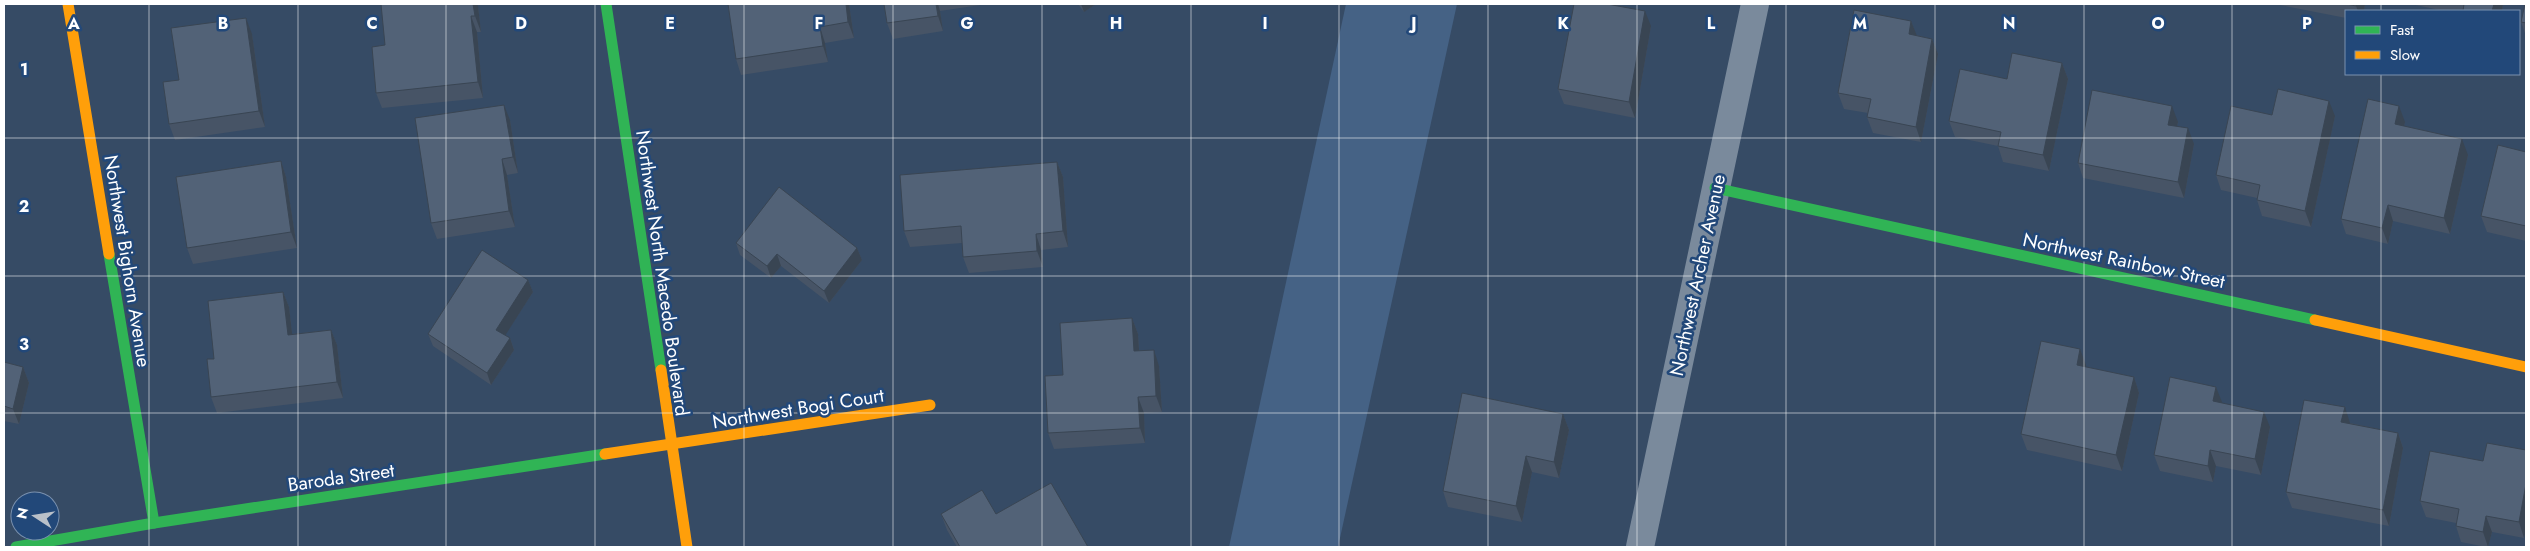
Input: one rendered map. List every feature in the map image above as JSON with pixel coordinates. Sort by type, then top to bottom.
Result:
[{"type":"street","name":"Northwest Bighorn Avenue","points":[[68,4],[154,523]]},
{"type":"street","name":"Northwest North Macedo Boulevard","points":[[606,4],[687,547]]},
{"type":"street","name":"Northwest Archer Avenue","points":[[1640,547],[1714,188],[1755,4]]},
{"type":"street","name":"Northwest Rainbow Street","points":[[1714,188],[2526,366]]},
{"type":"street","name":"Northwest Bogi Court","points":[[671,446],[930,405]]},
{"type":"street","name":"Baroda Street","points":[[16,547],[154,523],[671,446]]},
{"type":"water","points":[[1346,4],[1457,4],[1338,547],[1229,547]]},
{"type":"building","points":[[381,4],[473,4],[475,16],[471,16],[478,82],[376,93],[372,47],[385,45]]},
{"type":"building","points":[[728,4],[846,4],[848,22],[820,27],[823,46],[736,59]]},
{"type":"building","points":[[884,4],[936,4],[938,16],[887,23]]},
{"type":"building","points":[[1574,4],[1607,4],[1645,11],[1629,102],[1558,89]]},
{"type":"building","points":[[2464,4],[2494,4],[2492,10],[2463,10]]},
{"type":"building","points":[[2526,4],[2526,23],[2521,22]]},
{"type":"building","points":[[1854,10],[1911,21],[1909,34],[1932,39],[1916,127],[1867,117],[1871,99],[1838,93]]},
{"type":"building","points":[[246,18],[259,111],[169,124],[163,82],[179,80],[171,28]]},
{"type":"building","points":[[2012,53],[2062,63],[2043,155],[1998,146],[2001,132],[1949,121],[1960,69],[2007,79]]},
{"type":"building","points":[[2278,89],[2329,101],[2305,211],[2257,200],[2260,185],[2216,175],[2231,106],[2272,115]]},
{"type":"building","points":[[2092,90],[2172,106],[2168,125],[2188,128],[2178,182],[2078,163]]},
{"type":"building","points":[[2368,99],[2399,106],[2395,124],[2462,139],[2444,218],[2388,205],[2382,228],[2341,219]]},
{"type":"building","points":[[504,105],[513,157],[502,159],[509,211],[431,223],[415,118]]},
{"type":"building","points":[[2498,145],[2526,152],[2526,226],[2481,216]]},
{"type":"building","points":[[281,161],[291,232],[187,248],[176,177]]},
{"type":"building","points":[[1057,162],[1063,231],[1036,234],[1037,251],[963,257],[961,226],[904,231],[900,175]]},
{"type":"building","points":[[779,187],[857,248],[824,291],[777,254],[767,266],[736,243]]},
{"type":"building","points":[[482,250],[528,280],[496,330],[510,338],[487,373],[428,334]]},
{"type":"building","points":[[283,292],[288,335],[331,330],[337,382],[211,397],[207,359],[214,359],[208,301]]},
{"type":"building","points":[[1132,318],[1134,351],[1154,350],[1156,396],[1138,397],[1140,428],[1048,433],[1045,376],[1063,375],[1060,323]]},
{"type":"building","points":[[2041,341],[2080,349],[2077,365],[2134,377],[2116,455],[2021,434]]},
{"type":"building","points":[[4,362],[23,367],[13,409],[4,406]]},
{"type":"building","points":[[2170,377],[2216,387],[2213,401],[2264,412],[2255,459],[2210,450],[2208,466],[2154,455]]},
{"type":"building","points":[[1462,393],[1563,414],[1554,462],[1526,456],[1516,506],[1443,491]]},
{"type":"building","points":[[2304,400],[2345,407],[2341,422],[2398,433],[2383,510],[2286,492]]},
{"type":"building","points":[[2487,443],[2526,450],[2526,484],[2519,522],[2486,516],[2483,532],[2456,526],[2459,509],[2420,501],[2430,451],[2483,461]]},
{"type":"building","points":[[1051,483],[1088,547],[960,547],[941,514],[982,490],[996,514]]},
{"type":"traffic: fast","points":[[606,4],[661,370]]},
{"type":"traffic: fast","points":[[1715,188],[2315,320]]},
{"type":"traffic: fast","points":[[109,254],[154,523]]},
{"type":"traffic: fast","points":[[16,547],[154,523],[605,454]]},
{"type":"traffic: slow","points":[[68,4],[109,254]]},
{"type":"traffic: slow","points":[[2315,320],[2526,367]]},
{"type":"traffic: slow","points":[[661,370],[687,547]]},
{"type":"traffic: slow","points":[[605,454],[930,405]]}]
